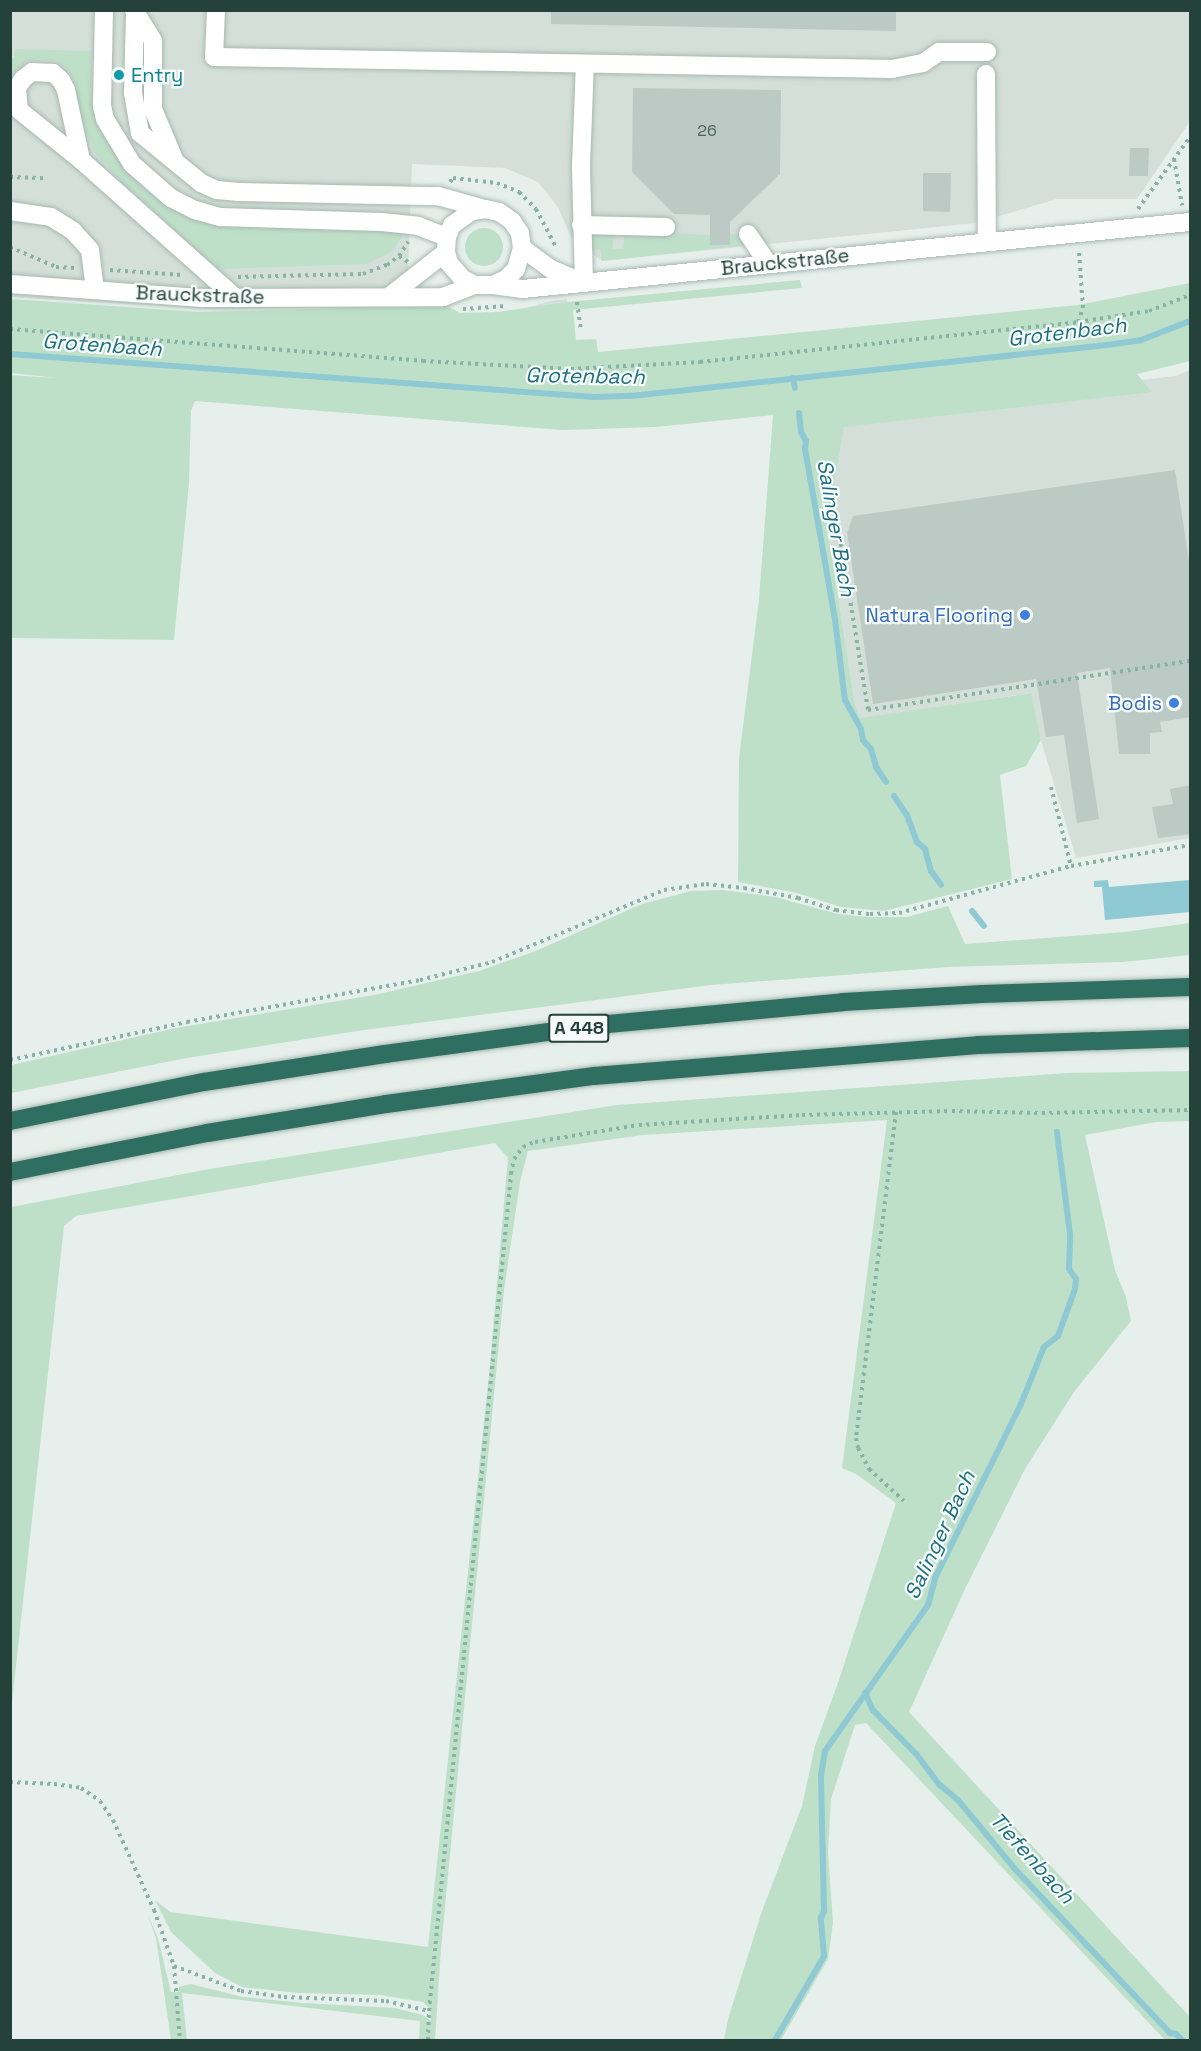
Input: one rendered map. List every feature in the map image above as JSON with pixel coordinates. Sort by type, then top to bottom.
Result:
[{"type":"highway","name":"A 448","points":[[10,1121],[204,1082],[385,1054],[608,1024],[843,1002],[1191,987]]},
{"type":"highway","points":[[10,1172],[207,1133],[386,1104],[594,1076],[978,1045],[1191,1038]]},
{"type":"street","points":[[104,10],[102,106],[105,119],[132,164],[171,198],[195,210],[220,217],[382,222],[418,226],[446,245],[455,273],[484,285]]},
{"type":"street","points":[[216,10],[214,57],[892,69],[923,63],[939,52],[987,52]]},
{"type":"street","points":[[134,11],[133,93],[140,134],[201,183],[217,189],[438,196],[499,212],[512,221],[520,233],[522,248]]},
{"type":"street","points":[[584,283],[581,225],[585,64]]},
{"type":"street","points":[[81,160],[66,90],[61,80],[53,73],[32,72],[17,88],[19,110],[81,160],[236,298]]},
{"type":"street","points":[[986,74],[987,242]]},
{"type":"street","points":[[391,295],[446,245],[453,225],[462,216],[485,209]]},
{"type":"street","points":[[10,211],[26,211],[64,223],[90,250],[95,290]]},
{"type":"street","name":"Brauckstraße","points":[[484,285],[523,289],[1188,222]]},
{"type":"street","points":[[581,225],[666,227]]},
{"type":"street","points":[[748,234],[768,264]]},
{"type":"street","name":"Brauckstraße","points":[[10,284],[236,298],[391,295],[443,297],[506,279],[516,269],[522,248],[551,269],[584,283]]},
{"type":"path","points":[[1130,228],[1140,205],[1191,137]]},
{"type":"path","points":[[1174,159],[1188,222]]},
{"type":"path","points":[[10,177],[45,178]]},
{"type":"path","points":[[1078,232],[1083,308],[1078,322]]},
{"type":"path","points":[[10,247],[56,267],[212,277],[363,274],[387,265],[399,255]]},
{"type":"path","points":[[10,329],[423,361],[601,369],[852,347],[1078,322],[1149,311],[1191,296]]},
{"type":"path","points":[[578,309],[581,331]]},
{"type":"path","points":[[836,514],[868,710],[1191,661]]},
{"type":"path","points":[[1052,787],[1071,866]]},
{"type":"path","points":[[10,1060],[187,1022],[420,980],[492,962],[664,890],[706,884],[798,898],[836,910],[870,914],[899,912],[1071,866],[1191,845]]},
{"type":"path","points":[[428,2040],[429,2011],[514,1159],[523,1147],[535,1142],[639,1125],[896,1112],[1191,1110]]},
{"type":"path","points":[[896,1112],[856,1438],[858,1448],[869,1469],[904,1501]]},
{"type":"path","points":[[10,1782],[81,1788],[100,1802],[113,1820],[154,1910],[174,1966],[180,2040]]},
{"type":"path","points":[[174,1966],[241,1990],[284,1997],[386,2001],[429,2011]]},
{"type":"shaded area","points":[[10,11],[1190,11],[1190,121],[1137,199],[1057,199],[975,223],[602,261],[571,237],[558,207],[538,182],[505,168],[412,164],[408,275],[445,307],[459,315],[506,313],[567,299],[572,350],[320,333],[321,308],[225,310],[11,297]]},
{"type":"shaded area","points":[[1190,370],[1190,838],[1076,858],[1041,740],[1030,693],[860,719],[855,704],[810,416],[1176,376]]},
{"type":"green space","points":[[15,49],[91,51],[91,99],[96,121],[112,149],[131,177],[156,198],[186,214],[386,229],[405,233],[391,252],[367,264],[219,269],[126,186],[96,155],[80,117],[75,82],[68,70],[55,61],[40,59],[26,61],[11,76],[11,58],[14,58]]},
{"type":"green space","points":[[484,228],[497,234],[503,247],[497,260],[484,266],[471,260],[465,247],[471,234]]},
{"type":"green space","points":[[589,230],[613,232],[613,249],[623,249],[625,231],[710,235],[710,245],[729,245],[730,234],[739,235],[747,245],[602,261],[600,249],[590,250]]},
{"type":"green space","points":[[800,280],[802,288],[573,310],[576,340],[596,339],[598,352],[1078,305],[1190,283],[1190,361],[1137,374],[1152,392],[844,427],[827,526],[855,704],[860,718],[1031,693],[1041,740],[1026,766],[1000,775],[1012,879],[884,911],[841,907],[797,893],[738,882],[739,758],[759,599],[773,415],[656,427],[563,430],[195,401],[191,411],[189,483],[174,640],[11,638],[10,375],[56,378],[11,373],[11,299],[198,312],[446,305],[460,313],[498,312],[567,302]]},
{"type":"green space","points":[[723,890],[775,897],[838,914],[867,917],[907,917],[948,906],[965,944],[1125,932],[1190,923],[1190,955],[1123,962],[948,967],[711,985],[357,1031],[187,1058],[11,1093],[11,1065],[176,1028],[374,995],[479,971],[533,952],[642,904],[691,891]]},
{"type":"green space","points":[[1190,1071],[1190,1121],[1156,1122],[1085,1135],[1115,1270],[1126,1297],[1131,1321],[1074,1392],[1025,1469],[965,1589],[909,1712],[1190,2017],[1190,2040],[1165,2040],[866,1723],[855,1725],[831,1799],[828,1852],[833,1923],[828,1959],[781,2040],[724,2040],[728,2019],[762,1911],[802,1806],[815,1746],[839,1680],[896,1503],[856,1474],[842,1468],[887,1120],[643,1135],[528,1151],[520,1182],[504,1290],[441,1949],[435,2040],[419,2040],[420,2021],[182,1993],[187,2040],[171,2040],[156,1938],[147,1913],[158,1938],[171,1992],[178,1992],[179,1987],[191,1984],[243,1997],[395,2008],[423,2015],[431,2021],[430,2009],[423,2002],[380,1995],[298,1993],[242,1987],[215,1973],[171,1932],[155,1900],[170,1912],[428,1947],[489,1375],[508,1158],[495,1143],[76,1216],[64,1226],[11,1712],[11,1207],[215,1168],[617,1105],[1067,1073]]},
{"type":"water","points":[[1108,880],[1109,887],[1190,880],[1190,912],[1105,920],[1102,887],[1094,887],[1094,881]]},
{"type":"building","points":[[551,10],[896,10],[896,31],[551,24]]},
{"type":"building","points":[[633,88],[781,90],[780,174],[730,222],[730,245],[710,245],[710,215],[674,214],[632,172]]},
{"type":"building","points":[[1130,148],[1149,148],[1148,176],[1129,176]]},
{"type":"building","points":[[923,173],[951,173],[950,212],[923,211]]},
{"type":"building","name":"Natura Flooring","points":[[1175,470],[1191,574],[1191,717],[1160,722],[1162,732],[1150,733],[1150,754],[1119,754],[1110,668],[1077,673],[1099,819],[1077,823],[1064,735],[1046,737],[1036,679],[873,704],[847,533],[853,516]]},
{"type":"building","points":[[1191,785],[1191,834],[1158,838],[1152,807],[1173,804],[1170,789]]},
{"type":"waterway","name":"Grotenbach","points":[[10,354],[594,397],[631,396],[1107,345],[1141,340],[1190,321]]},
{"type":"waterway","name":"Salinger Bach","points":[[793,378],[795,388]]},
{"type":"waterway","name":"Salinger Bach","points":[[799,413],[801,432],[806,441],[805,449],[835,620],[845,700],[861,729],[863,740],[871,749],[876,767],[886,782]]},
{"type":"waterway","name":"Salinger Bach","points":[[894,796],[907,815],[917,842],[925,849],[931,871],[941,885]]},
{"type":"waterway","name":"Salinger Bach","points":[[972,911],[984,926]]},
{"type":"waterway","name":"Salinger Bach","points":[[775,2040],[824,1956],[821,1918],[824,1911],[821,1776],[825,1751],[928,1605],[935,1578],[1021,1404],[1044,1347],[1058,1336],[1075,1289],[1076,1279],[1069,1269],[1070,1234],[1057,1132]]},
{"type":"waterway","name":"Tiefenbach","points":[[865,1693],[873,1710],[917,1755],[940,1785],[958,1800],[1015,1869],[1170,2033],[1176,2034],[1182,2040]]},
{"type":"place","name":"Entry","points":[[119,75]]},
{"type":"place","name":"Natura Flooring","points":[[1025,615]]},
{"type":"place","name":"Bodis","points":[[1174,703]]}]
